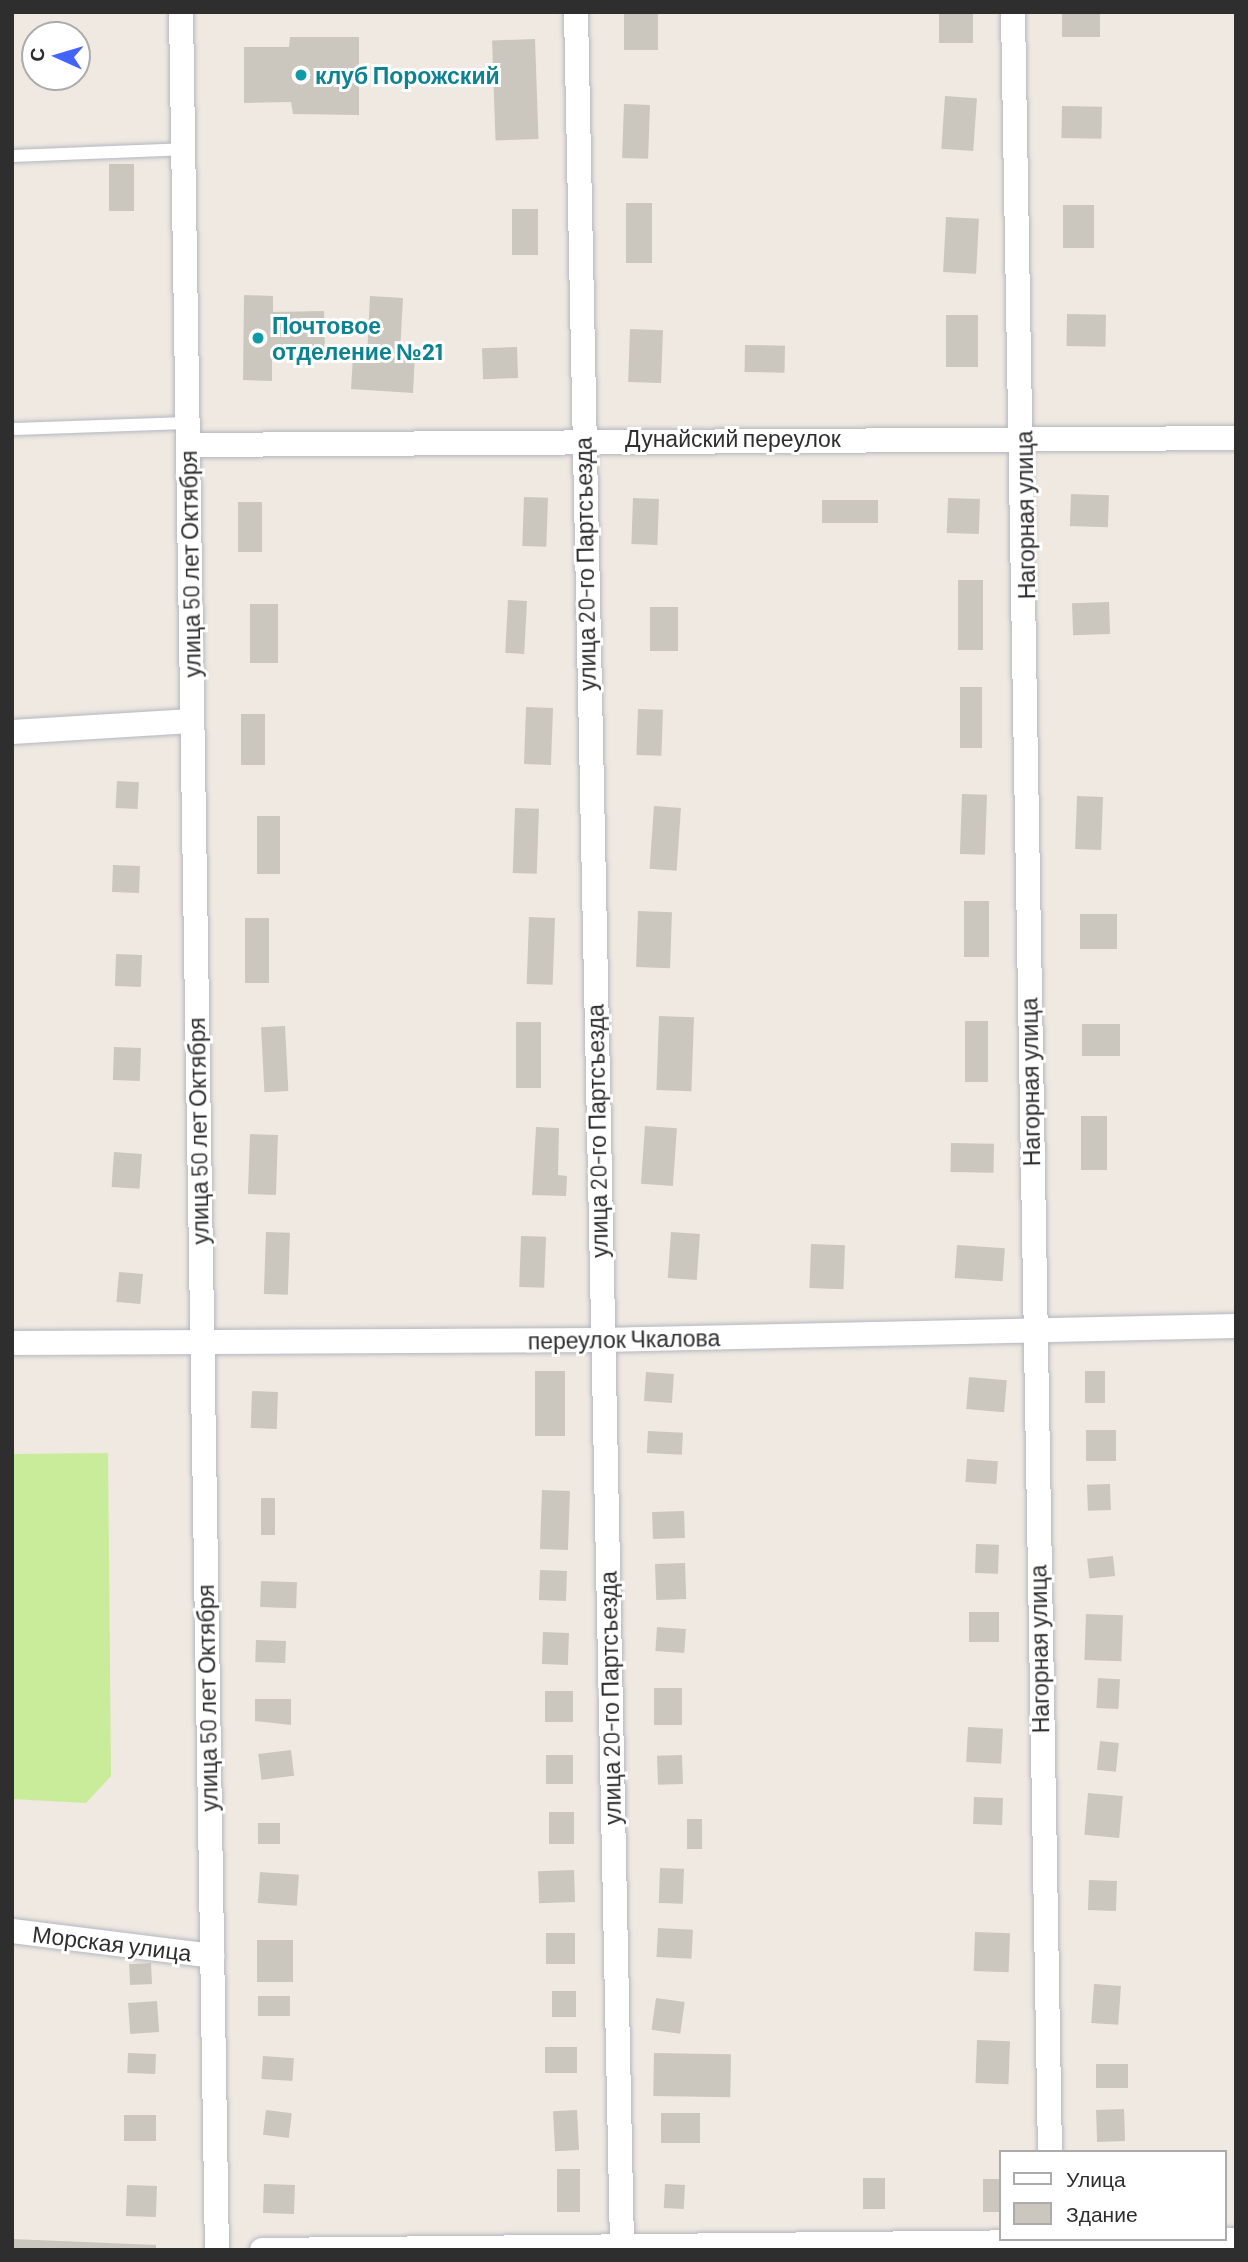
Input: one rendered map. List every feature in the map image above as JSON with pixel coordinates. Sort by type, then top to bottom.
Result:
[{"type":"street","name":"улица 50 лет Октября","points":[[181,12],[217,2250]]},
{"type":"street","name":"улица 20-го Партсъезда","points":[[576,12],[582,438],[622,2248]]},
{"type":"street","name":"Нагорная улица","points":[[1013,12],[1024,440],[1033,1331],[1050,2150]]},
{"type":"street","name":"Дунайский переулок","points":[[187,434],[1024,440],[1236,438]]},
{"type":"street","points":[[12,732],[192,721]]},
{"type":"street","name":"переулок Чкалова","points":[[12,1343],[201,1339],[601,1340],[1236,1326]]},
{"type":"street","name":"Морская улица","points":[[12,1931],[212,1956]]},
{"type":"street","points":[[262,2250],[1051,2245],[1199,2241]]},
{"type":"lane","points":[[12,156],[183,149]]},
{"type":"lane","points":[[14,429],[187,434]]},
{"type":"green space","points":[[108,1453],[111,1776],[86,1803],[12,1799],[12,1454]]},
{"type":"building","points":[[624,12],[658,12],[658,50],[624,50]]},
{"type":"building","points":[[939,12],[973,12],[973,43],[939,43]]},
{"type":"building","points":[[1062,12],[1100,12],[1100,37],[1062,37]]},
{"type":"building","name":"клуб Порожский","points":[[290,37],[359,37],[359,115],[293,114],[291,102],[244,103],[244,47],[289,47]]},
{"type":"building","points":[[535,39],[538,139],[496,140],[492,41]]},
{"type":"building","points":[[945,96],[977,98],[973,151],[941,149]]},
{"type":"building","points":[[624,104],[650,105],[648,159],[622,158]]},
{"type":"building","points":[[1062,106],[1102,107],[1101,139],[1061,138]]},
{"type":"building","points":[[109,164],[134,164],[134,211],[109,211]]},
{"type":"building","points":[[626,203],[652,203],[652,263],[626,263]]},
{"type":"building","points":[[1063,205],[1094,205],[1094,248],[1063,248]]},
{"type":"building","points":[[512,209],[538,209],[538,255],[512,255]]},
{"type":"building","points":[[946,217],[979,219],[976,274],[943,272]]},
{"type":"building","points":[[244,295],[273,296],[273,312],[324,311],[325,351],[272,351],[272,381],[243,380]]},
{"type":"building","points":[[370,296],[403,298],[400,353],[415,354],[413,393],[351,389],[353,356],[367,357]]},
{"type":"building","points":[[1067,314],[1106,315],[1105,347],[1066,346]]},
{"type":"building","points":[[946,315],[978,315],[978,367],[946,367]]},
{"type":"building","points":[[630,329],[663,330],[661,383],[628,382]]},
{"type":"building","points":[[745,345],[785,346],[785,373],[745,372]]},
{"type":"building","points":[[517,347],[518,378],[483,379],[482,348]]},
{"type":"building","points":[[1071,494],[1109,495],[1108,527],[1070,526]]},
{"type":"building","points":[[524,497],[548,498],[546,547],[522,546]]},
{"type":"building","points":[[633,498],[659,499],[657,545],[631,544]]},
{"type":"building","points":[[948,498],[980,499],[979,534],[947,533]]},
{"type":"building","points":[[822,500],[878,500],[878,523],[822,523]]},
{"type":"building","points":[[238,502],[262,502],[262,552],[238,552]]},
{"type":"building","points":[[958,580],[983,580],[983,650],[958,650]]},
{"type":"building","points":[[508,600],[527,601],[524,654],[505,653]]},
{"type":"building","points":[[1109,602],[1110,634],[1073,635],[1072,603]]},
{"type":"building","points":[[250,604],[278,604],[278,663],[250,663]]},
{"type":"building","points":[[650,607],[678,607],[678,651],[650,651]]},
{"type":"building","points":[[960,687],[982,687],[982,748],[960,748]]},
{"type":"building","points":[[526,707],[553,708],[551,765],[524,764]]},
{"type":"building","points":[[638,709],[663,710],[661,756],[636,755]]},
{"type":"building","points":[[241,714],[265,714],[265,765],[241,765]]},
{"type":"building","points":[[117,781],[139,782],[138,809],[116,808]]},
{"type":"building","points":[[962,794],[987,795],[985,855],[960,854]]},
{"type":"building","points":[[1077,796],[1103,797],[1101,850],[1075,849]]},
{"type":"building","points":[[654,806],[681,808],[677,871],[650,869]]},
{"type":"building","points":[[515,808],[539,809],[537,874],[513,873]]},
{"type":"building","points":[[257,816],[280,816],[280,874],[257,874]]},
{"type":"building","points":[[113,865],[140,866],[139,893],[112,892]]},
{"type":"building","points":[[964,901],[989,901],[989,957],[964,957]]},
{"type":"building","points":[[638,911],[672,912],[670,968],[636,967]]},
{"type":"building","points":[[1080,914],[1117,914],[1117,949],[1080,949]]},
{"type":"building","points":[[529,917],[555,918],[553,985],[527,984]]},
{"type":"building","points":[[245,918],[269,918],[269,983],[245,983]]},
{"type":"building","points":[[116,954],[142,955],[141,987],[115,986]]},
{"type":"building","points":[[659,1016],[694,1017],[691,1091],[656,1090]]},
{"type":"building","points":[[965,1021],[988,1021],[988,1082],[965,1082]]},
{"type":"building","points":[[516,1022],[541,1022],[541,1088],[516,1088]]},
{"type":"building","points":[[1082,1024],[1120,1024],[1120,1056],[1082,1056]]},
{"type":"building","points":[[285,1026],[288,1091],[264,1092],[261,1027]]},
{"type":"building","points":[[114,1047],[141,1048],[140,1081],[113,1080]]},
{"type":"building","points":[[1081,1116],[1107,1116],[1107,1170],[1081,1170]]},
{"type":"building","points":[[645,1126],[677,1128],[673,1186],[641,1184]]},
{"type":"building","points":[[536,1127],[559,1128],[558,1175],[567,1176],[566,1196],[532,1195]]},
{"type":"building","points":[[250,1134],[278,1135],[276,1195],[248,1194]]},
{"type":"building","points":[[951,1143],[994,1144],[993,1173],[950,1172]]},
{"type":"building","points":[[114,1152],[142,1154],[139,1189],[112,1187]]},
{"type":"building","points":[[266,1232],[290,1233],[288,1295],[264,1294]]},
{"type":"building","points":[[671,1232],[700,1234],[697,1280],[668,1278]]},
{"type":"building","points":[[521,1236],[546,1237],[544,1288],[519,1287]]},
{"type":"building","points":[[811,1244],[845,1245],[843,1289],[809,1288]]},
{"type":"building","points":[[957,1245],[1005,1248],[1003,1281],[955,1278]]},
{"type":"building","points":[[119,1272],[143,1274],[140,1304],[116,1302]]},
{"type":"building","points":[[535,1371],[565,1371],[565,1436],[535,1436]]},
{"type":"building","points":[[1085,1371],[1105,1371],[1105,1403],[1085,1403]]},
{"type":"building","points":[[646,1372],[674,1374],[672,1403],[644,1401]]},
{"type":"building","points":[[969,1377],[1007,1380],[1004,1412],[966,1409]]},
{"type":"building","points":[[252,1391],[278,1392],[277,1429],[251,1428]]},
{"type":"building","points":[[1086,1430],[1116,1430],[1116,1461],[1086,1461]]},
{"type":"building","points":[[648,1431],[683,1433],[682,1455],[647,1453]]},
{"type":"building","points":[[967,1459],[998,1461],[996,1484],[965,1482]]},
{"type":"building","points":[[1110,1484],[1111,1510],[1088,1511],[1087,1485]]},
{"type":"building","points":[[542,1490],[570,1491],[568,1550],[540,1549]]},
{"type":"building","points":[[261,1498],[275,1498],[275,1535],[261,1535]]},
{"type":"building","points":[[684,1511],[685,1538],[653,1539],[652,1512]]},
{"type":"building","points":[[976,1544],[999,1545],[998,1574],[975,1573]]},
{"type":"building","points":[[1113,1556],[1115,1576],[1089,1579],[1087,1559]]},
{"type":"building","points":[[685,1563],[686,1599],[656,1600],[655,1564]]},
{"type":"building","points":[[540,1570],[567,1571],[566,1601],[539,1600]]},
{"type":"building","points":[[261,1581],[297,1582],[296,1608],[260,1607]]},
{"type":"building","points":[[969,1612],[999,1612],[999,1642],[969,1642]]},
{"type":"building","points":[[1086,1614],[1123,1615],[1121,1661],[1084,1660]]},
{"type":"building","points":[[657,1627],[686,1629],[684,1653],[655,1651]]},
{"type":"building","points":[[543,1632],[569,1633],[568,1665],[542,1664]]},
{"type":"building","points":[[256,1640],[286,1641],[285,1663],[255,1662]]},
{"type":"building","points":[[1098,1678],[1120,1679],[1118,1709],[1096,1708]]},
{"type":"building","points":[[654,1688],[682,1688],[682,1725],[654,1725]]},
{"type":"building","points":[[545,1691],[573,1691],[573,1722],[545,1722]]},
{"type":"building","points":[[255,1699],[291,1699],[291,1725],[255,1721]]},
{"type":"building","points":[[968,1727],[1003,1729],[1001,1764],[966,1762]]},
{"type":"building","points":[[1100,1741],[1119,1743],[1116,1772],[1097,1770]]},
{"type":"building","points":[[291,1750],[294,1776],[261,1780],[258,1754]]},
{"type":"building","points":[[546,1755],[573,1755],[573,1784],[546,1784]]},
{"type":"building","points":[[682,1755],[683,1784],[658,1785],[657,1756]]},
{"type":"building","points":[[1088,1793],[1123,1796],[1119,1838],[1084,1835]]},
{"type":"building","points":[[974,1797],[1003,1798],[1002,1825],[973,1824]]},
{"type":"building","points":[[549,1812],[574,1812],[574,1844],[549,1844]]},
{"type":"building","points":[[687,1819],[702,1819],[702,1849],[687,1849]]},
{"type":"building","points":[[258,1823],[280,1823],[280,1844],[258,1844]]},
{"type":"building","points":[[660,1868],[684,1869],[683,1904],[659,1903]]},
{"type":"building","points":[[574,1870],[575,1902],[539,1903],[538,1871]]},
{"type":"building","points":[[260,1872],[299,1875],[297,1906],[258,1903]]},
{"type":"building","points":[[1089,1880],[1117,1881],[1116,1911],[1088,1910]]},
{"type":"building","points":[[658,1928],[693,1930],[691,1959],[656,1957]]},
{"type":"building","points":[[975,1932],[1010,1933],[1009,1972],[974,1971]]},
{"type":"building","points":[[546,1933],[575,1933],[575,1964],[546,1964]]},
{"type":"building","points":[[257,1940],[293,1940],[293,1982],[257,1982]]},
{"type":"building","points":[[151,1963],[152,1984],[130,1985],[129,1964]]},
{"type":"building","points":[[1094,1984],[1121,1986],[1118,2025],[1091,2023]]},
{"type":"building","points":[[552,1991],[576,1991],[576,2017],[552,2017]]},
{"type":"building","points":[[258,1996],[290,1996],[290,2016],[258,2016]]},
{"type":"building","points":[[656,1998],[685,2002],[680,2034],[652,2030]]},
{"type":"building","points":[[157,2001],[159,2032],[130,2034],[128,2003]]},
{"type":"building","points":[[977,2040],[1010,2041],[1008,2084],[975,2083]]},
{"type":"building","points":[[545,2047],[577,2047],[577,2073],[545,2073]]},
{"type":"building","points":[[128,2053],[156,2054],[155,2074],[127,2073]]},
{"type":"building","points":[[654,2053],[731,2054],[730,2097],[653,2096]]},
{"type":"building","points":[[263,2056],[294,2058],[292,2081],[261,2079]]},
{"type":"building","points":[[1096,2064],[1128,2064],[1128,2088],[1096,2088]]},
{"type":"building","points":[[1124,2109],[1125,2141],[1097,2142],[1096,2110]]},
{"type":"building","points":[[266,2110],[292,2113],[289,2138],[263,2135]]},
{"type":"building","points":[[577,2110],[579,2150],[555,2151],[553,2111]]},
{"type":"building","points":[[661,2113],[700,2113],[700,2143],[661,2143]]},
{"type":"building","points":[[124,2115],[156,2115],[156,2141],[124,2141]]},
{"type":"building","points":[[557,2169],[580,2169],[580,2212],[557,2212]]},
{"type":"building","points":[[863,2178],[885,2178],[885,2209],[863,2209]]},
{"type":"building","points":[[983,2179],[1000,2179],[1000,2212],[983,2212]]},
{"type":"building","points":[[264,2184],[295,2185],[294,2214],[263,2213]]},
{"type":"building","points":[[665,2184],[685,2185],[684,2209],[664,2208]]},
{"type":"building","points":[[127,2185],[157,2186],[156,2217],[126,2216]]},
{"type":"building","points":[[12,2239],[156,2245],[156,2250],[12,2250]]},
{"type":"place","name":"клуб Порожский","points":[[301,75]]},
{"type":"place","name":"Почтовое отделение №21","points":[[258,338]]}]
